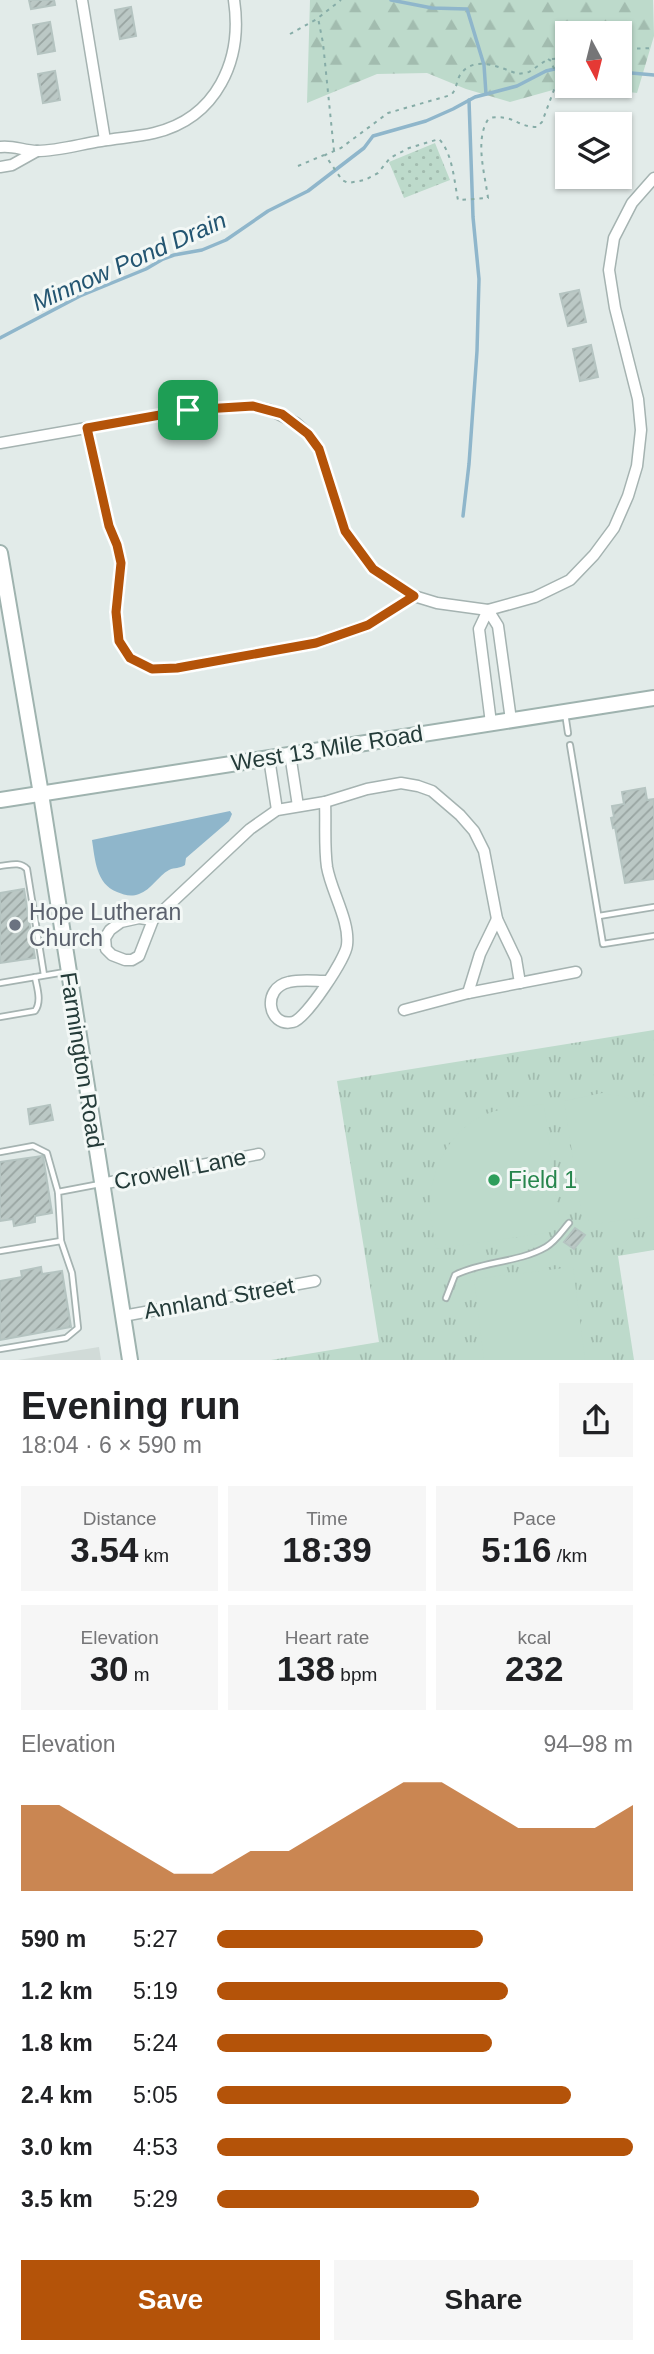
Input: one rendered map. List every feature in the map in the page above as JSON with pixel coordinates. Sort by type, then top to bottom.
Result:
[{"type":"street","points":[[82,0],[105,141]]},
{"type":"street","points":[[0,147],[11,146],[37,151],[155,133],[172,127],[205,106],[219,89],[232,60],[236,41],[234,0]]},
{"type":"street","points":[[0,167],[12,165],[37,151]]},
{"type":"street","points":[[0,443],[188,410],[253,406],[282,414],[308,434],[319,449],[345,531],[373,569],[414,596],[437,603],[488,610],[535,597],[570,580],[594,555],[614,528],[637,466],[641,430],[638,399],[615,309],[609,270],[614,238],[632,203],[654,178]]},
{"type":"street","points":[[87,428],[106,515],[121,563],[116,612],[119,641],[130,658],[152,669],[177,668],[316,643],[368,625],[414,596]]},
{"type":"street","name":"Farmington Road","points":[[0,553],[41,794],[128,1360]]},
{"type":"street","points":[[488,610],[499,626],[511,720]]},
{"type":"street","points":[[488,610],[479,629],[491,723]]},
{"type":"street","name":"West 13 Mile Road","points":[[0,800],[654,698]]},
{"type":"street","points":[[290,754],[298,806]]},
{"type":"street","points":[[269,758],[277,810]]},
{"type":"street","points":[[153,920],[139,918],[121,922],[110,930],[105,938],[106,949],[112,955],[125,960],[139,956],[153,920],[250,829],[277,810],[325,802],[367,789],[401,783],[432,791],[474,831],[484,851],[497,919],[516,959],[520,983]]},
{"type":"street","points":[[325,802],[327,866],[347,929],[347,947],[319,997],[304,1016],[291,1023],[274,1016],[271,997],[280,986],[289,982],[327,981]]},
{"type":"street","points":[[468,993],[480,954],[497,919]]},
{"type":"street","points":[[404,1010],[468,993],[576,972]]},
{"type":"street","name":"Crowell Lane","points":[[101,1184],[259,1154]]},
{"type":"street","name":"Annland Street","points":[[123,1316],[315,1281]]},
{"type":"lane","points":[[565,712],[568,733]]},
{"type":"lane","points":[[570,745],[603,944],[654,936]]},
{"type":"lane","points":[[0,866],[17,863],[27,869],[44,975]]},
{"type":"lane","points":[[598,916],[654,906]]},
{"type":"lane","points":[[0,983],[68,971]]},
{"type":"lane","points":[[0,1017],[30,1012],[37,1008],[39,1000],[35,977]]},
{"type":"lane","points":[[0,1152],[33,1146],[47,1153],[58,1192],[61,1241],[72,1273],[78,1328],[66,1338],[0,1349]]},
{"type":"lane","points":[[58,1192],[101,1184]]},
{"type":"lane","points":[[446,1298],[455,1275],[467,1269],[520,1258],[535,1252],[548,1246],[569,1223]]},
{"type":"lane","points":[[0,1251],[61,1241]]},
{"type":"path","points":[[290,34],[318,18],[341,0]]},
{"type":"path","points":[[318,18],[334,151]]},
{"type":"path","points":[[632,49],[654,48]]},
{"type":"path","points":[[326,156],[342,180],[348,183],[365,180],[378,173],[390,158],[436,139],[444,145],[458,200],[488,198],[481,144],[485,125],[489,118],[505,116],[529,127],[537,127],[542,122],[558,79],[551,59]]},
{"type":"path","points":[[298,166],[341,148],[388,113],[451,95],[464,70],[486,63],[524,74],[555,59]]},
{"type":"shaded area","points":[[99,1347],[101,1360],[18,1360]]},
{"type":"green space","points":[[310,0],[653,0],[654,36],[637,93],[632,92],[632,21],[555,21],[555,89],[510,102],[466,89],[427,73],[377,74],[307,103]]},
{"type":"green space","points":[[435,143],[450,180],[404,198],[389,162]]},
{"type":"green space","points":[[654,1030],[654,1250],[618,1256],[634,1360],[271,1360],[379,1342],[337,1081]]},
{"type":"green space","points":[[602,1093],[625,1097],[654,1108],[654,1216],[595,1224],[582,1216],[564,1101]]},
{"type":"green space","name":"Field 1","points":[[544,1104],[559,1219],[551,1232],[437,1249],[430,1217],[430,1198],[436,1170],[449,1145],[468,1124],[480,1117],[495,1111]]},
{"type":"green space","points":[[573,1267],[585,1360],[484,1360],[474,1279]]},
{"type":"water","points":[[230,811],[232,814],[229,821],[186,858],[185,865],[169,870],[143,892],[133,895],[120,893],[110,888],[101,877],[92,840]]},
{"type":"building","points":[[29,0],[54,0],[55,5],[31,9]]},
{"type":"building","points":[[131,7],[136,36],[120,39],[115,10]]},
{"type":"building","points":[[50,22],[55,51],[38,54],[33,25]]},
{"type":"building","points":[[55,71],[60,100],[43,103],[38,74]]},
{"type":"building","points":[[579,290],[586,322],[568,326],[560,294]]},
{"type":"building","points":[[591,345],[598,377],[580,381],[573,349]]},
{"type":"building","points":[[645,788],[647,800],[654,799],[654,879],[625,883],[611,818],[614,817],[612,806],[624,804],[622,792]]},
{"type":"building","name":"Hope Lutheran Church","points":[[24,889],[35,958],[0,963],[0,893]]},
{"type":"building","points":[[50,1105],[53,1120],[30,1124],[28,1109]]},
{"type":"building","points":[[43,1156],[52,1213],[35,1216],[35,1222],[14,1226],[13,1219],[0,1221],[0,1162]]},
{"type":"building","points":[[575,1228],[585,1235],[574,1249],[564,1242]]},
{"type":"building","points":[[41,1267],[42,1274],[62,1271],[71,1327],[0,1340],[0,1281],[22,1277],[21,1271]]},
{"type":"waterway","points":[[391,0],[432,8],[467,9],[484,65],[486,94]]},
{"type":"waterway","name":"Minnow Pond Drain","points":[[0,338],[80,296],[146,269],[163,259],[202,250],[226,240],[268,211],[308,191],[364,148],[373,136],[426,121],[475,97],[517,86],[555,69]]},
{"type":"waterway","name":"Minnow Pond Drain","points":[[632,73],[654,75]]},
{"type":"waterway","points":[[463,516],[477,351],[479,279],[473,217],[469,100]]},
{"type":"place","name":"Hope Lutheran Church","points":[[15,925]]},
{"type":"place","name":"Field 1","points":[[494,1180]]},
{"type":"route","points":[[253,406],[282,414],[296,423],[319,449],[345,531],[373,569],[414,596],[368,625],[316,643],[177,668],[152,669],[130,658],[119,641],[116,612],[121,563],[109,526],[87,428],[188,410],[253,406]]}]
